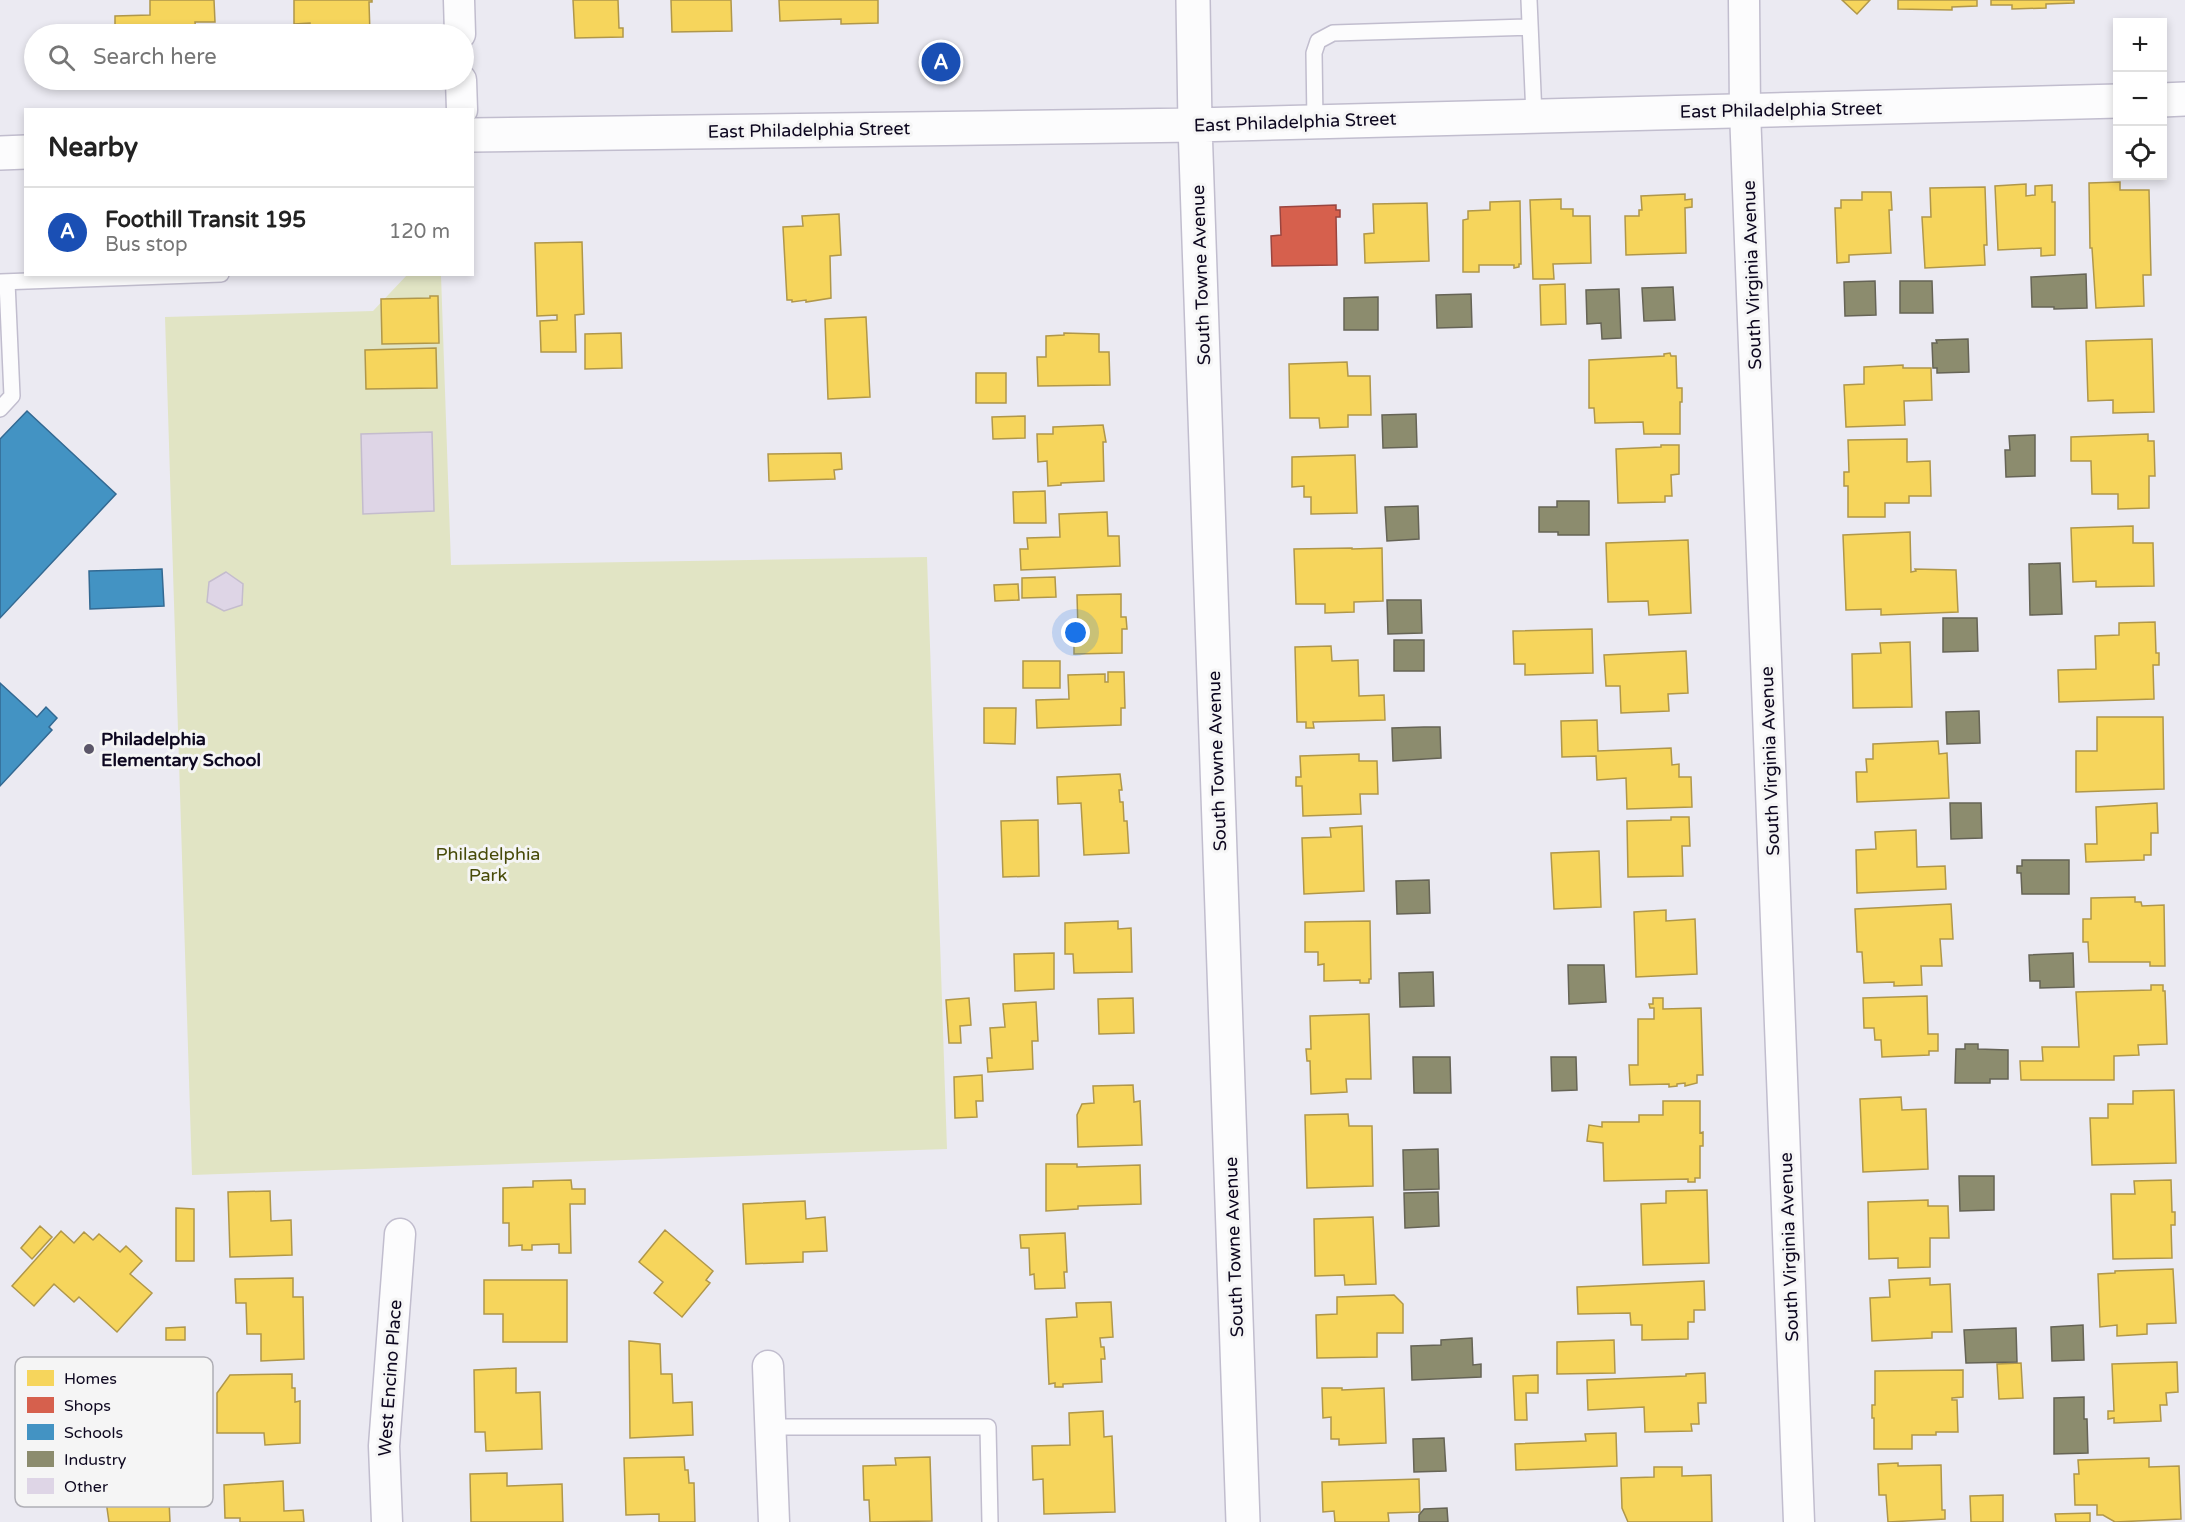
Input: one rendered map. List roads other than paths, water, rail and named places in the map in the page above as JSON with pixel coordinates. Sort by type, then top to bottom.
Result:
[{"type":"street","points":[[459,0],[460,24]]},
{"type":"street","name":"South Towne Avenue","points":[[1193,0],[1195,125],[1244,1522]]},
{"type":"street","name":"South Virginia Avenue","points":[[1744,0],[1745,111],[1799,1522]]},
{"type":"street","points":[[461,90],[462,108]]},
{"type":"street","points":[[2167,100],[2185,99]]},
{"type":"street","name":"East Philadelphia Street","points":[[474,135],[1195,125],[2113,101]]},
{"type":"street","points":[[0,153],[24,152]]},
{"type":"street","name":"West Encino Place","points":[[387,1522],[384,1446],[400,1234]]},
{"type":"street","points":[[768,1366],[774,1522]]},
{"type":"lane","points":[[1529,0],[1534,116]]},
{"type":"lane","points":[[1315,122],[1314,53],[1318,41],[1333,33],[1530,27]]},
{"type":"lane","points":[[0,409],[12,396],[3,282],[166,276]]},
{"type":"lane","points":[[771,1427],[988,1427],[990,1522]]},
{"type":"place","name":"Foothill Transit 195","points":[[941,62]]},
{"type":"place","name":"Philadelphia Elementary School","points":[[89,749]]},
{"type":"park label","name":"Philadelphia Park","points":[[488,864]]}]
